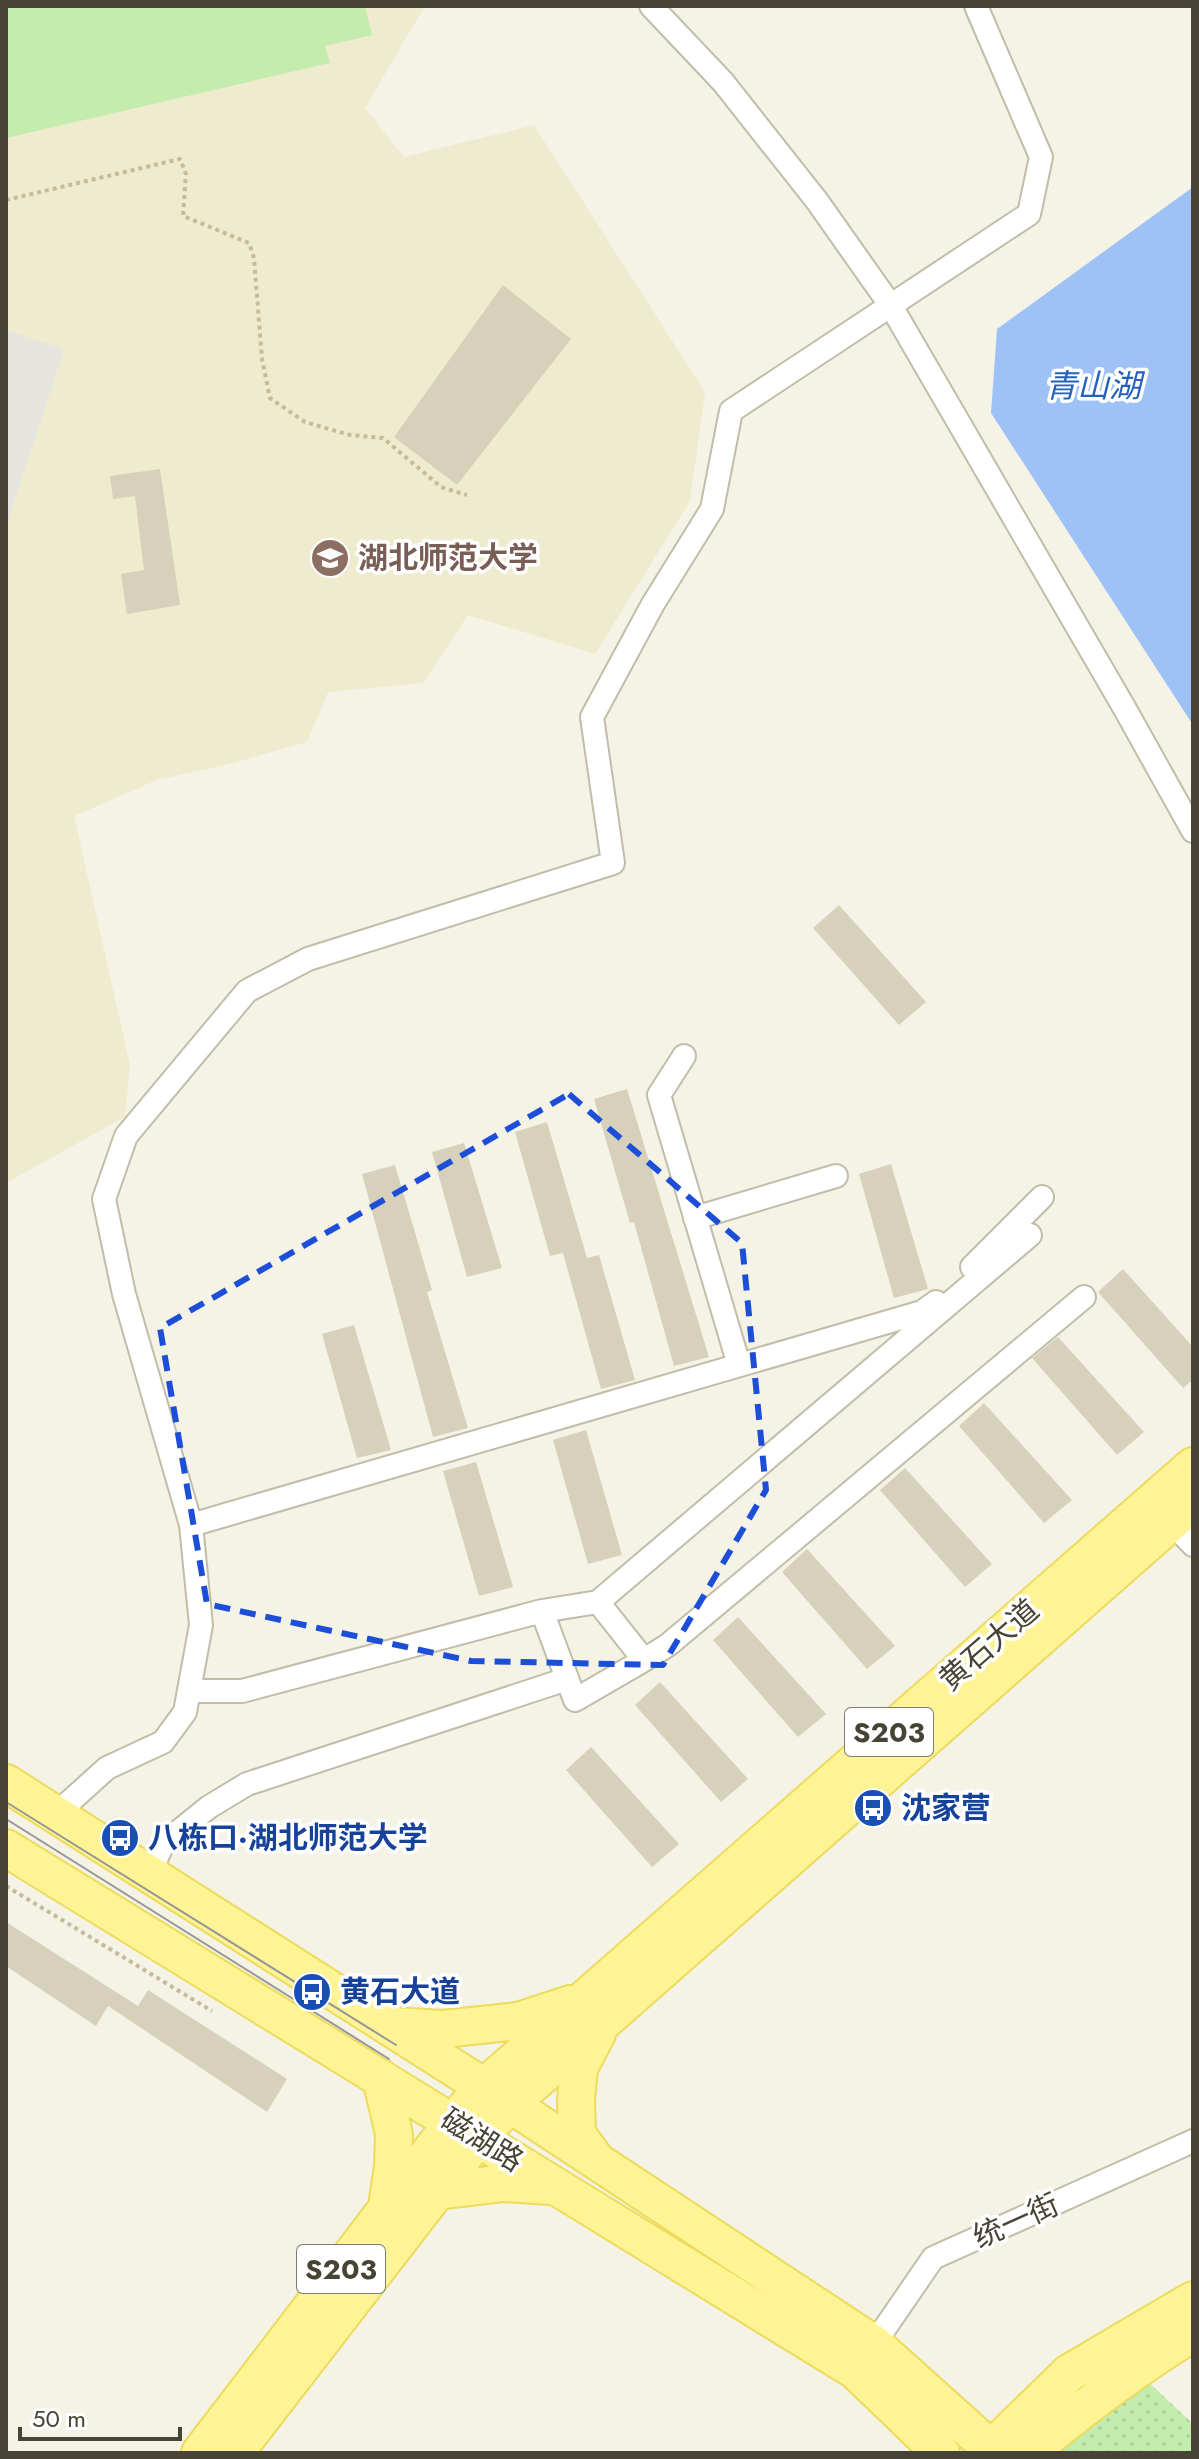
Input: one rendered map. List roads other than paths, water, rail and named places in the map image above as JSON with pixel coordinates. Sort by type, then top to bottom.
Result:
[{"type":"main road","name":"黄石大道","points":[[200,2453],[386,2209],[497,2095],[1193,1466]]},
{"type":"main road","name":"黄石大道","points":[[594,2010],[1186,1524]]},
{"type":"main road","name":"磁湖路","points":[[6,1783],[497,2095],[874,2344],[990,2451]]},
{"type":"main road","name":"磁湖路","points":[[6,1848],[856,2371],[932,2448]]},
{"type":"main road","points":[[387,2025],[443,2029],[594,2010],[579,2068],[576,2100],[577,2134],[597,2161]]},
{"type":"main road","points":[[381,2078],[394,2134],[393,2167],[386,2209]]},
{"type":"main road","name":"黄石大道","points":[[235,2453],[437,2191],[466,2130]]},
{"type":"main road","points":[[437,2191],[504,2183],[557,2187]]},
{"type":"main road","points":[[990,2451],[1069,2373],[1193,2300]]},
{"type":"main road","points":[[1028,2453],[1082,2409],[1193,2333]]},
{"type":"main road","points":[[951,2413],[1030,2411]]},
{"type":"street","points":[[651,6],[723,82],[817,201],[891,306],[1193,831]]},
{"type":"street","points":[[56,1814],[107,1768],[163,1742],[185,1712],[201,1625],[191,1525],[124,1294],[104,1199],[126,1136],[247,991],[308,959],[613,863],[592,717],[653,604],[712,509],[731,411],[1029,214],[1041,157],[976,6]]},
{"type":"street","points":[[684,1056],[659,1095],[739,1365]]},
{"type":"street","points":[[695,1218],[836,1176]]},
{"type":"street","points":[[191,1525],[922,1312],[944,1296],[1042,1197]]},
{"type":"street","points":[[189,1691],[242,1691],[542,1611],[598,1602],[1030,1235]]},
{"type":"street","points":[[542,1611],[575,1700],[668,1645],[1084,1297]]},
{"type":"street","points":[[598,1602],[644,1660]]},
{"type":"street","points":[[149,1874],[163,1844],[209,1807],[247,1784],[567,1679]]},
{"type":"street","name":"统一街","points":[[874,2344],[933,2258],[1193,2141]]},
{"type":"water","name":"青山湖","points":[[1193,187],[1193,725],[991,413],[997,329]]},
{"type":"tram line","points":[[6,1802],[396,2045]]},
{"type":"tram line","points":[[6,1819],[389,2059]]},
{"type":"place","name":"湖北师范大学","points":[[330,558]]},
{"type":"place","name":"沈家营","points":[[873,1808]]},
{"type":"place","name":"八栋口·湖北师范大学","points":[[120,1838]]},
{"type":"place","name":"黄石大道","points":[[312,1992]]}]
